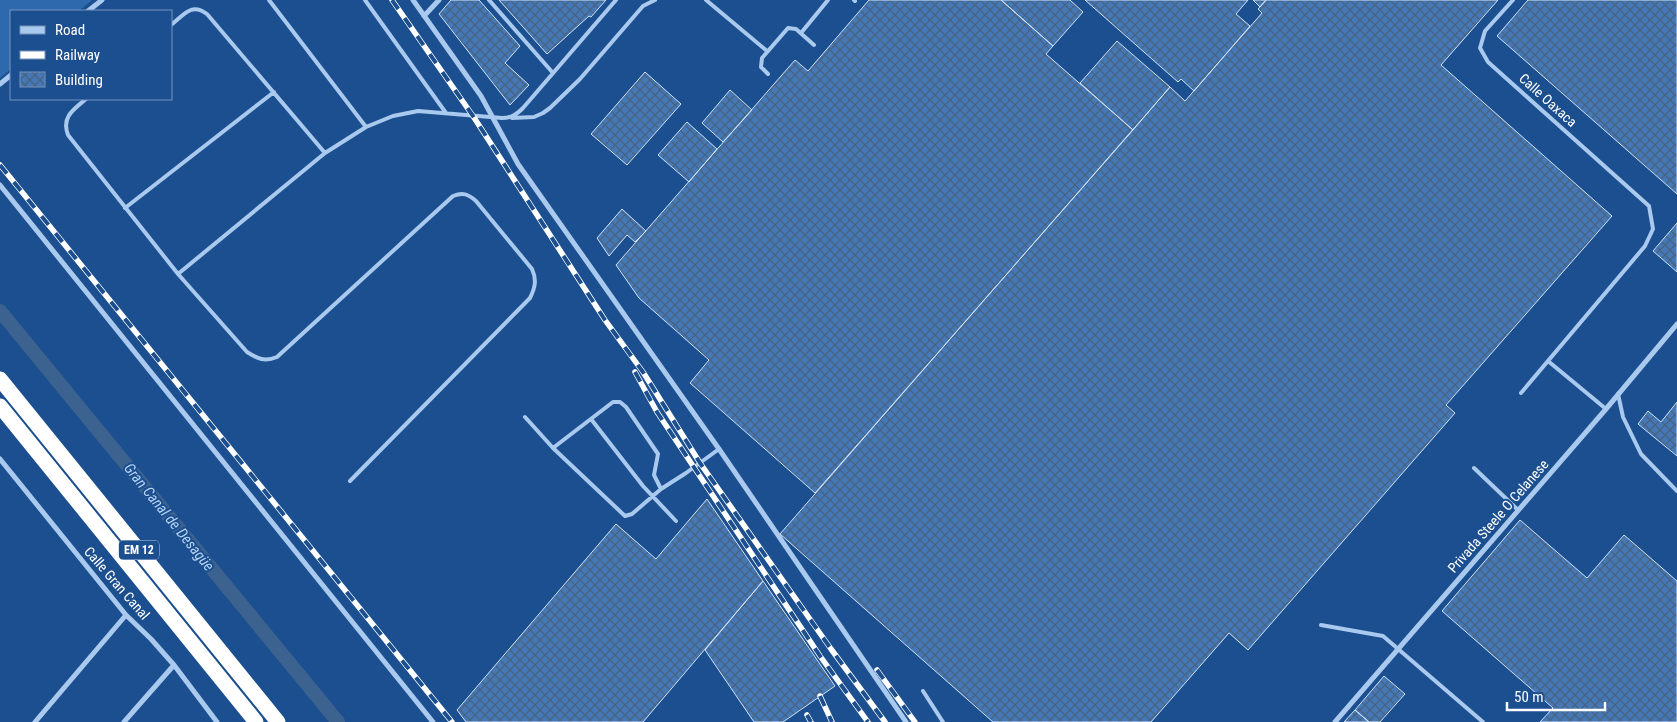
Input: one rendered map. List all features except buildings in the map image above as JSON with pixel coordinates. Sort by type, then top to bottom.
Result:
[{"type":"highway","name":"EM 12","points":[[0,379],[278,722]]},
{"type":"highway","name":"EM 12","points":[[0,406],[256,722]]},
{"type":"street","points":[[89,10],[102,0]]},
{"type":"street","points":[[413,0],[481,96],[518,164],[719,448],[906,722]]},
{"type":"street","points":[[424,16],[439,0]]},
{"type":"street","points":[[0,84],[10,76]]},
{"type":"street","points":[[0,185],[433,722]]},
{"type":"street","name":"Privada Steele O Celanese","points":[[1334,722],[1606,409],[1677,324]]},
{"type":"street","name":"Calle Gran Canal","points":[[0,459],[126,615],[174,665],[216,722]]},
{"type":"street","points":[[34,722],[126,615]]},
{"type":"street","points":[[124,722],[174,665]]},
{"type":"lane","points":[[269,0],[366,127]]},
{"type":"lane","points":[[365,0],[446,113]]},
{"type":"lane","points":[[490,0],[553,73]]},
{"type":"lane","points":[[510,118],[523,108],[616,0]]},
{"type":"lane","points":[[178,274],[325,153],[366,127],[405,112],[418,111],[510,118],[534,117],[543,114],[580,79],[643,6],[655,0]]},
{"type":"lane","points":[[706,0],[768,51]]},
{"type":"lane","points":[[801,33],[828,0]]},
{"type":"lane","name":"Calle Oaxaca","points":[[1514,0],[1485,31],[1480,48],[1488,62],[1649,206],[1653,229],[1645,246],[1548,361]]},
{"type":"lane","points":[[172,24],[188,11],[198,8],[207,14],[325,153]]},
{"type":"lane","points":[[768,74],[761,67],[762,58],[788,28],[793,27],[814,45]]},
{"type":"lane","points":[[125,208],[274,92]]},
{"type":"lane","points":[[85,100],[67,117],[66,130],[68,135],[178,274],[247,352],[254,357],[270,360],[277,357],[453,196],[460,193],[466,194],[476,201],[532,269],[536,277],[534,291],[530,298],[350,481]]},
{"type":"lane","points":[[1521,393],[1548,361],[1606,409]]},
{"type":"lane","points":[[1618,394],[1623,417],[1641,454],[1677,491]]},
{"type":"lane","points":[[553,448],[613,402],[618,401],[623,403],[658,454],[654,475],[661,489]]},
{"type":"lane","points":[[525,417],[553,448],[622,514],[630,515],[661,489],[719,448]]},
{"type":"lane","points":[[591,419],[652,496],[676,521]]},
{"type":"lane","points":[[1474,468],[1518,510]]},
{"type":"lane","points":[[1321,624],[1383,636],[1483,722]]},
{"type":"lane","points":[[923,691],[943,722]]},
{"type":"shaded area","points":[[0,0],[92,0],[80,10],[10,10],[10,70],[0,78]]},
{"type":"waterway","name":"Gran Canal de Desagüe","points":[[0,311],[338,722]]},
{"type":"railway","points":[[392,0],[473,116],[605,320],[643,372],[700,463],[831,649],[885,722]]},
{"type":"railway","points":[[0,165],[452,722]]},
{"type":"railway","points":[[635,372],[657,412],[820,656],[868,722]]},
{"type":"railway","points":[[877,670],[915,722]]},
{"type":"railway","points":[[820,696],[832,722]]},
{"type":"railway","points":[[807,715],[811,722]]}]
